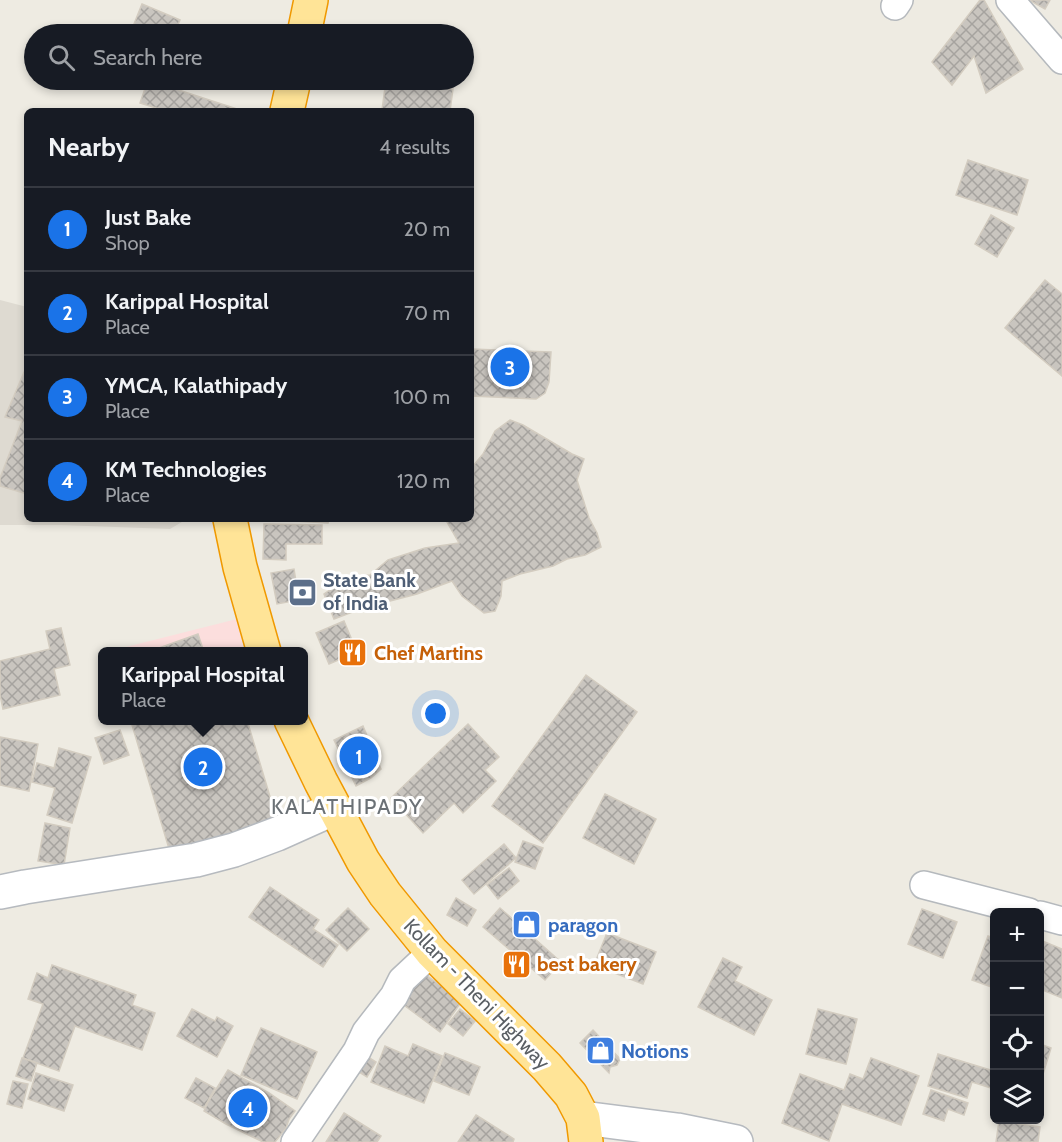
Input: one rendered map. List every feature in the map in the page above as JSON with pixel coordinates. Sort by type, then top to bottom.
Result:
[{"type":"highway","points":[[306,24],[311,0]]},
{"type":"highway","points":[[288,108],[292,90]]},
{"type":"highway","points":[[231,522],[240,567],[263,647]]},
{"type":"highway","name":"Kollam - Theni Highway","points":[[293,725],[363,861],[385,894],[432,952],[547,1067],[571,1095],[584,1130]]},
{"type":"main road","points":[[0,892],[196,860],[234,850],[277,834],[335,808]]},
{"type":"main road","points":[[584,1130],[678,1130],[736,1142]]},
{"type":"street","points":[[1010,0],[1062,60]]},
{"type":"street","points":[[924,885],[1013,908]]},
{"type":"street","points":[[1044,916],[1062,921]]},
{"type":"street","points":[[295,1142],[357,1051],[366,1032],[394,996],[402,980],[432,952]]},
{"type":"shaded area","points":[[0,300],[24,306],[24,522],[182,522],[170,529],[0,525]]},
{"type":"shaded area","points":[[237,619],[243,647],[126,647]]},
{"type":"building","points":[[980,0],[984,0],[1023,69],[986,93],[974,56],[952,85],[932,62]]},
{"type":"building","points":[[1031,0],[1050,0],[1045,9]]},
{"type":"building","points":[[142,4],[180,20],[178,24],[134,24]]},
{"type":"building","points":[[145,90],[179,90],[234,108],[156,108],[140,103]]},
{"type":"building","points":[[385,90],[453,90],[450,108],[382,108]]},
{"type":"building","points":[[968,160],[1028,180],[1017,215],[956,195]]},
{"type":"building","points":[[991,215],[1014,228],[997,257],[975,244]]},
{"type":"building","points":[[1045,280],[1062,294],[1062,376],[1005,328]]},
{"type":"building","points":[[474,349],[551,352],[549,382],[545,393],[536,399],[474,396]]},
{"type":"building","points":[[24,372],[24,493],[0,486],[0,478],[22,421],[5,417]]},
{"type":"building","points":[[510,420],[584,459],[577,480],[601,547],[553,566],[502,581],[501,596],[495,611],[484,613],[462,596],[452,581],[334,619],[324,594],[347,578],[370,575],[388,560],[425,548],[459,543],[447,522],[474,522],[474,465],[483,454],[495,431]]},
{"type":"building","points":[[264,524],[322,525],[322,544],[286,544],[286,560],[263,559]]},
{"type":"building","points":[[294,569],[299,600],[277,604],[271,573]]},
{"type":"building","points":[[344,621],[357,652],[329,664],[316,633]]},
{"type":"building","points":[[61,628],[70,665],[54,669],[60,695],[3,709],[0,695],[0,661],[50,649],[46,631]]},
{"type":"building","points":[[198,634],[202,647],[162,647]]},
{"type":"building","points":[[586,675],[637,712],[543,843],[492,806]]},
{"type":"building","points":[[468,724],[499,757],[485,770],[496,781],[463,813],[454,803],[423,833],[391,798]]},
{"type":"building","points":[[132,725],[248,725],[280,830],[173,862]]},
{"type":"building","points":[[363,726],[381,769],[371,778],[356,786],[334,740]]},
{"type":"building","points":[[120,730],[129,755],[104,764],[95,738]]},
{"type":"building","points":[[0,737],[38,744],[29,791],[0,785]]},
{"type":"building","points":[[59,748],[91,757],[72,823],[47,815],[55,788],[32,782],[37,763],[54,768]]},
{"type":"building","points":[[605,794],[656,819],[634,864],[583,838]]},
{"type":"building","points":[[45,823],[70,828],[64,865],[38,861]]},
{"type":"building","points":[[523,841],[543,848],[535,869],[515,862]]},
{"type":"building","points":[[504,844],[516,858],[474,894],[462,880]]},
{"type":"building","points":[[509,868],[519,881],[498,899],[487,885]]},
{"type":"building","points":[[270,887],[319,920],[313,929],[338,945],[323,967],[249,917]]},
{"type":"building","points":[[456,898],[476,910],[467,926],[447,915]]},
{"type":"building","points":[[348,908],[369,929],[347,951],[326,930]]},
{"type":"building","points":[[500,908],[561,962],[545,980],[483,927]]},
{"type":"building","points":[[922,909],[957,922],[943,958],[908,944]]},
{"type":"building","points":[[607,933],[656,952],[643,984],[594,965]]},
{"type":"building","points":[[988,936],[990,937],[990,987],[972,980]]},
{"type":"building","points":[[1044,942],[1062,949],[1062,998],[1044,991]]},
{"type":"building","points":[[723,958],[742,967],[735,981],[772,1000],[754,1035],[698,1007]]},
{"type":"building","points":[[52,965],[136,995],[132,1005],[155,1013],[142,1050],[75,1026],[59,1071],[23,1058],[43,1004],[28,999],[37,973],[48,978]]},
{"type":"building","points":[[422,972],[462,1001],[440,1032],[400,1002]]},
{"type":"building","points":[[192,1009],[215,1021],[217,1017],[233,1026],[217,1057],[177,1036]]},
{"type":"building","points":[[460,1009],[475,1021],[463,1036],[448,1024]]},
{"type":"building","points":[[818,1009],[857,1019],[846,1064],[806,1054]]},
{"type":"building","points":[[261,1028],[317,1052],[297,1099],[241,1075]]},
{"type":"building","name":"Notions","points":[[593,1030],[620,1059],[617,1065],[610,1067],[609,1073],[580,1043]]},
{"type":"building","points":[[413,1044],[442,1056],[424,1103],[371,1082],[385,1046],[408,1056]]},
{"type":"building","points":[[1044,1045],[1051,1048],[1044,1071]]},
{"type":"building","points":[[445,1053],[480,1067],[469,1095],[434,1081]]},
{"type":"building","points":[[363,1054],[376,1062],[367,1077],[354,1069]]},
{"type":"building","points":[[938,1054],[990,1070],[990,1088],[972,1082],[967,1098],[928,1086]]},
{"type":"building","points":[[22,1058],[37,1063],[31,1081],[16,1076]]},
{"type":"building","points":[[871,1058],[919,1076],[901,1125],[842,1104],[829,1141],[782,1123],[800,1074],[844,1090],[850,1074],[863,1079]]},
{"type":"building","points":[[228,1070],[295,1111],[275,1142],[263,1142],[204,1111]]},
{"type":"building","points":[[36,1073],[73,1085],[64,1111],[28,1099]]},
{"type":"building","points":[[196,1078],[215,1088],[204,1108],[185,1098]]},
{"type":"building","points":[[13,1081],[28,1084],[22,1108],[7,1104]]},
{"type":"building","points":[[931,1090],[968,1103],[964,1115],[948,1109],[944,1121],[923,1114]]},
{"type":"building","points":[[344,1113],[381,1136],[377,1142],[326,1142]]},
{"type":"building","points":[[476,1115],[514,1139],[513,1142],[458,1142]]},
{"type":"building","points":[[999,1124],[1040,1127],[1038,1142],[996,1142]]},
{"type":"place","name":"YMCA, Kalathipady","points":[[510,367]]},
{"type":"place","name":"State Bank of India","points":[[302,592]]},
{"type":"place","name":"Chef Martins","points":[[353,653]]},
{"type":"place","name":"Just Bake","points":[[359,756]]},
{"type":"place","name":"Karippal Hospital","points":[[203,767]]},
{"type":"place","name":"paragon","points":[[527,925]]},
{"type":"place","name":"best bakery","points":[[516,964]]},
{"type":"place","name":"Notions","points":[[600,1051]]},
{"type":"place","name":"KM Technologies","points":[[248,1108]]},
{"type":"district","name":"KALATHIPADY","points":[[347,806]]}]
